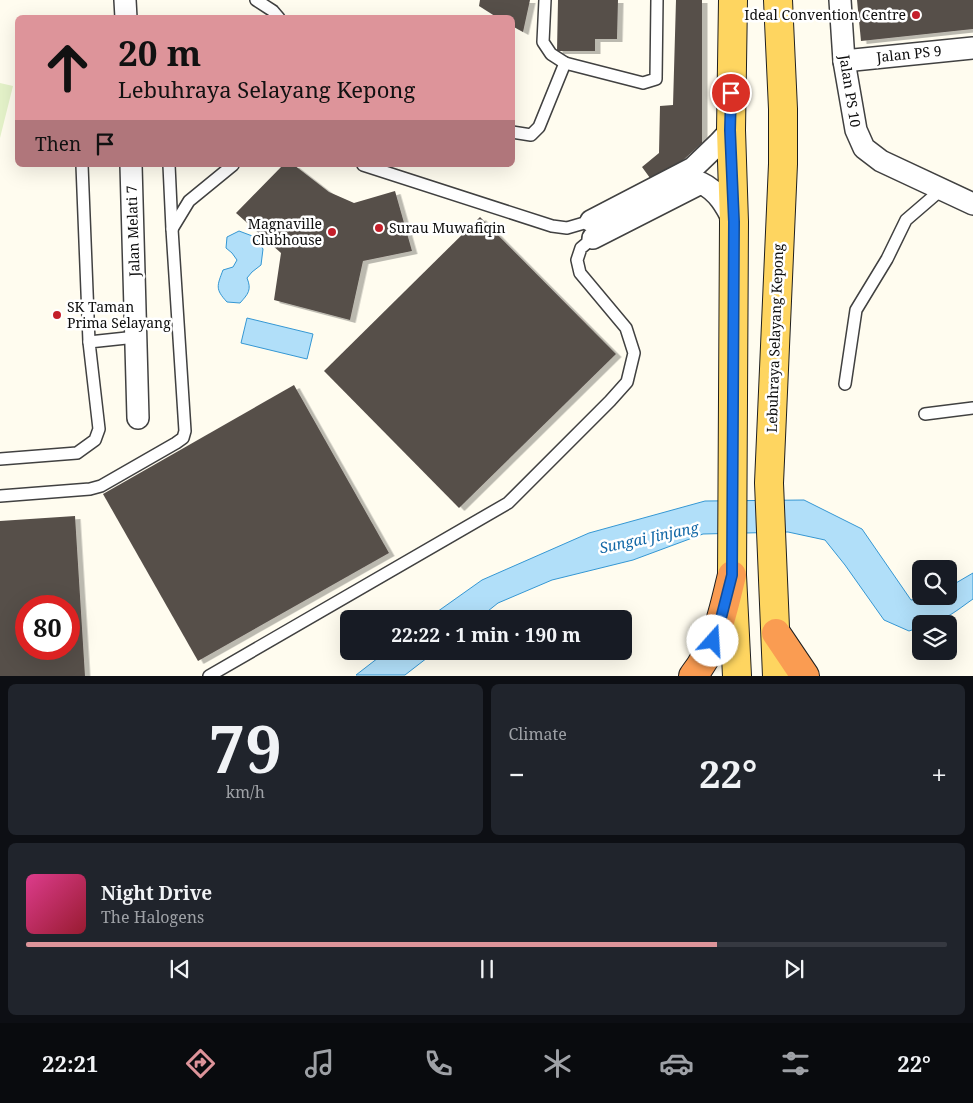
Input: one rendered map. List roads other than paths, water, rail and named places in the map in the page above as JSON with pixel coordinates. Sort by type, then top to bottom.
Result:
[{"type":"highway","points":[[693,676],[709,652],[718,630],[732,575]]},
{"type":"highway","points":[[776,633],[805,676]]},
{"type":"main road","points":[[733,0],[730,130],[734,222],[734,491],[732,575],[737,676]]},
{"type":"main road","name":"Lebuhraya Selayang Kepong","points":[[777,676],[769,484],[783,164],[783,109],[778,0]]},
{"type":"street","points":[[125,0],[126,15]]},
{"type":"street","name":"Jalan PS 10","points":[[840,0],[844,61],[856,130],[864,148],[881,161],[973,204]]},
{"type":"street","name":"Jalan PS 9","points":[[844,61],[973,48]]},
{"type":"street","points":[[625,213],[694,168],[719,144],[730,130]]},
{"type":"street","name":"Jalan Melati 7","points":[[131,167],[138,418]]},
{"type":"street","points":[[592,230],[625,213],[701,183],[708,186],[724,203],[734,222]]},
{"type":"lane","points":[[256,0],[276,15]]},
{"type":"lane","points":[[545,0],[543,42],[551,54],[565,63],[643,83],[656,79],[657,0]]},
{"type":"lane","points":[[515,132],[531,134],[539,128],[565,63]]},
{"type":"lane","points":[[0,459],[77,453],[95,440],[99,428],[89,342],[82,167]]},
{"type":"lane","points":[[0,496],[90,489],[101,486],[183,438],[185,431],[169,167]]},
{"type":"lane","points":[[172,229],[189,201],[231,167]]},
{"type":"lane","points":[[210,676],[508,503],[627,382],[634,353],[626,328],[580,273],[577,260],[581,248],[592,230],[552,226],[370,167]]},
{"type":"lane","points":[[845,384],[856,310],[887,259],[906,220],[942,189]]},
{"type":"lane","points":[[89,342],[136,338]]},
{"type":"lane","points":[[925,414],[973,408]]},
{"type":"water","points":[[239,231],[255,237],[263,249],[261,265],[247,278],[248,292],[240,303],[227,302],[220,294],[219,280],[223,270],[233,267],[237,260],[226,248],[227,237]]},
{"type":"water","points":[[247,318],[313,334],[307,359],[241,343]]},
{"type":"water","name":"Sungai Jinjang","points":[[804,500],[862,529],[912,600],[912,605],[957,605],[957,582],[973,573],[973,599],[949,615],[912,615],[912,630],[909,631],[884,620],[825,540],[788,532],[703,534],[633,560],[552,580],[498,603],[489,610],[440,610],[482,580],[589,533],[705,501]]},
{"type":"water","points":[[375,660],[424,660],[405,675],[356,675]]},
{"type":"place","name":"Ideal Convention Centre","points":[[916,15]]},
{"type":"place","name":"Surau Muwafiqin","points":[[379,228]]},
{"type":"place","name":"Magnaville Clubhouse","points":[[332,232]]},
{"type":"place","name":"SK Taman Prima Selayang","points":[[57,315]]}]
